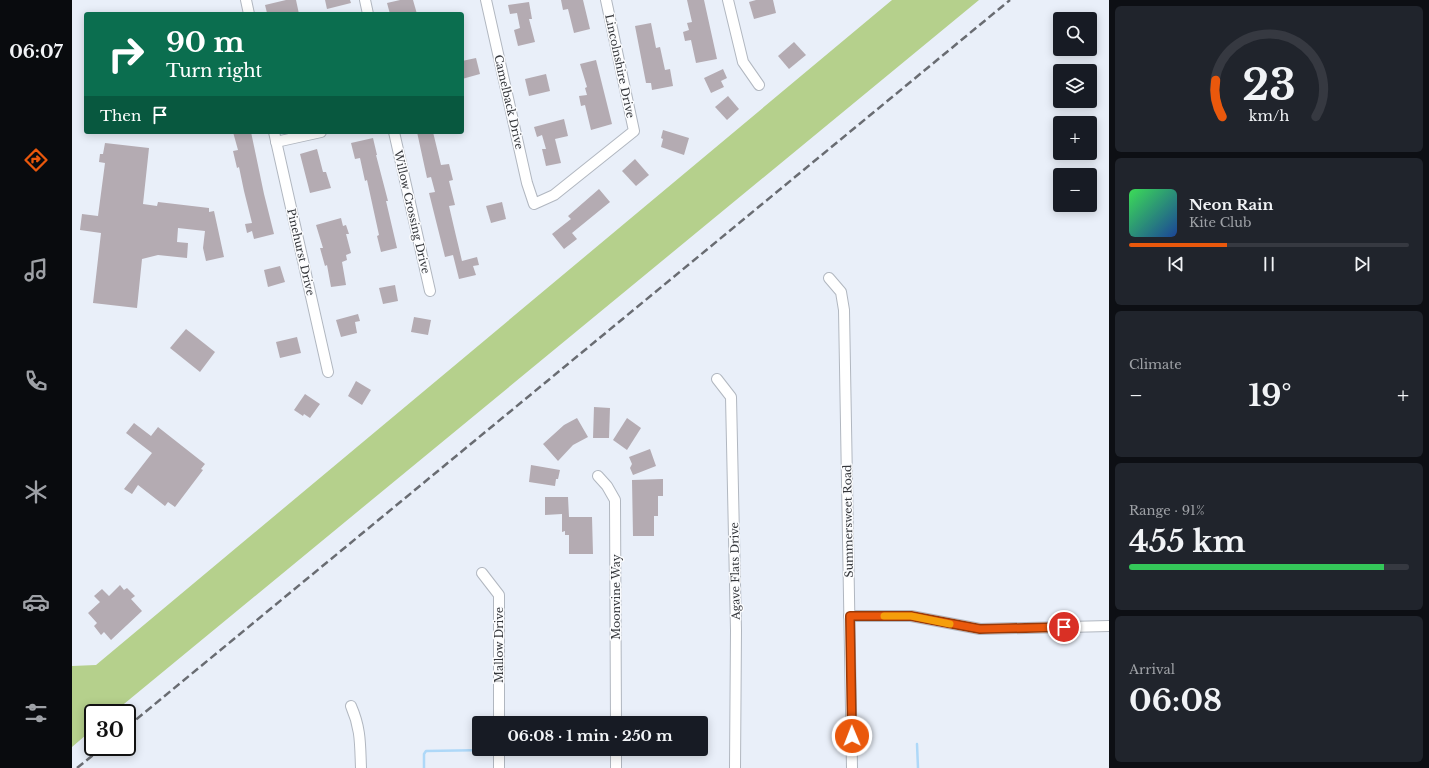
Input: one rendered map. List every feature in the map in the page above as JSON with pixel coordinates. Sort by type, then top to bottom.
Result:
[{"type":"street","points":[[246,0],[249,12]]},
{"type":"street","points":[[365,0],[368,12]]},
{"type":"street","name":"Camelback Drive","points":[[486,0],[527,183],[534,204],[554,195],[634,131]]},
{"type":"street","name":"Lincolnshire Drive","points":[[606,0],[634,131]]},
{"type":"street","points":[[728,0],[743,62],[759,85]]},
{"type":"street","points":[[275,137],[302,134]]},
{"type":"street","name":"Willow Crossing Drive","points":[[394,134],[430,291]]},
{"type":"street","name":"Pinehurst Drive","points":[[275,137],[328,372]]},
{"type":"street","name":"Summersweet Road","points":[[829,278],[841,292],[844,310],[852,768]]},
{"type":"street","name":"Agave Flats Drive","points":[[717,379],[731,397],[736,630],[735,768]]},
{"type":"street","name":"Moonvine Way","points":[[598,476],[607,486],[615,500],[616,716]]},
{"type":"street","name":"Mallow Drive","points":[[482,573],[499,595],[499,716]]},
{"type":"street","points":[[850,616],[911,616],[980,629],[1109,626]]},
{"type":"street","points":[[351,706],[357,720],[360,736],[361,768]]},
{"type":"street","points":[[499,756],[499,768]]},
{"type":"street","points":[[616,756],[616,768]]},
{"type":"green space","points":[[892,0],[979,0],[124,704],[84,704],[84,737],[72,747],[72,666],[96,665]]},
{"type":"building","points":[[286,0],[296,0],[299,12],[267,12],[265,5]]},
{"type":"building","points":[[325,0],[350,0],[351,3],[327,9]]},
{"type":"building","points":[[400,0],[413,0],[416,12],[389,12],[387,3]]},
{"type":"building","points":[[561,0],[583,0],[590,29],[574,33],[568,9],[563,10]]},
{"type":"building","points":[[687,0],[704,0],[717,59],[696,63],[691,40],[685,41],[683,32],[689,30],[687,23],[692,22]]},
{"type":"building","points":[[756,0],[773,0],[776,13],[754,19],[749,2]]},
{"type":"building","points":[[529,2],[532,19],[529,19],[535,42],[518,46],[514,30],[520,28],[517,13],[510,14],[508,5]]},
{"type":"building","points":[[651,23],[656,48],[660,47],[665,70],[670,69],[673,86],[652,90],[651,83],[646,83],[635,26]]},
{"type":"building","points":[[794,42],[806,55],[789,69],[778,56]]},
{"type":"building","points":[[476,58],[480,74],[464,78],[464,61]]},
{"type":"building","points":[[596,60],[612,124],[591,130],[585,105],[581,106],[579,96],[587,95],[585,88],[587,87],[580,64]]},
{"type":"building","points":[[723,69],[727,78],[721,81],[724,87],[711,93],[704,78]]},
{"type":"building","points":[[546,74],[550,91],[529,96],[525,79]]},
{"type":"building","points":[[728,96],[739,109],[727,120],[715,107]]},
{"type":"building","points":[[564,119],[568,136],[555,139],[561,163],[546,166],[542,149],[546,149],[542,135],[537,137],[534,127]]},
{"type":"building","points":[[663,130],[689,138],[684,155],[661,147]]},
{"type":"building","points":[[234,134],[251,134],[274,234],[254,239],[252,231],[247,233],[245,224],[252,223],[239,167],[237,168],[233,151],[238,150]]},
{"type":"building","points":[[417,134],[433,134],[441,165],[449,164],[453,180],[449,181],[455,205],[449,206],[462,261],[477,257],[479,265],[473,266],[476,275],[459,279],[453,255],[445,257],[429,193],[435,192],[431,177],[427,178]]},
{"type":"building","points":[[373,138],[388,201],[386,201],[397,248],[381,252],[377,236],[379,235],[367,180],[365,181],[360,158],[355,159],[351,143]]},
{"type":"building","points":[[105,143],[149,148],[143,204],[157,206],[158,202],[209,208],[209,212],[214,211],[224,257],[206,261],[203,248],[205,231],[178,228],[177,242],[188,243],[187,258],[158,255],[142,259],[137,308],[93,303],[101,233],[80,230],[82,214],[98,216],[105,163],[99,162],[100,154],[103,154]]},
{"type":"building","points":[[317,149],[323,172],[326,172],[331,188],[310,193],[300,154]]},
{"type":"building","points":[[635,159],[649,175],[636,186],[622,171]]},
{"type":"building","points":[[599,189],[610,202],[572,233],[577,239],[564,249],[552,234],[571,219],[568,216]]},
{"type":"building","points":[[502,202],[506,219],[491,223],[486,206]]},
{"type":"building","points":[[341,218],[343,226],[346,225],[349,234],[346,234],[351,253],[346,255],[347,260],[342,262],[346,285],[331,287],[327,265],[325,266],[320,248],[323,248],[316,225]]},
{"type":"building","points":[[280,266],[285,282],[268,287],[264,270]]},
{"type":"building","points":[[395,285],[398,301],[383,304],[379,288]]},
{"type":"building","points":[[358,314],[360,321],[355,322],[357,333],[341,337],[336,320]]},
{"type":"building","points":[[414,317],[431,320],[428,335],[411,332]]},
{"type":"building","points":[[186,329],[215,352],[200,372],[170,348]]},
{"type":"building","points":[[297,337],[301,353],[280,358],[276,342]]},
{"type":"building","points":[[356,381],[371,390],[362,405],[348,396]]},
{"type":"building","points":[[305,394],[320,404],[310,418],[304,414],[303,416],[294,410]]},
{"type":"building","points":[[594,407],[610,408],[609,438],[593,438]]},
{"type":"building","points":[[577,418],[588,437],[573,445],[558,461],[543,444],[564,425]]},
{"type":"building","points":[[627,418],[641,428],[627,450],[613,440]]},
{"type":"building","points":[[134,423],[151,436],[158,427],[205,464],[201,469],[203,470],[175,507],[168,502],[165,506],[138,485],[132,494],[124,489],[152,453],[126,433]]},
{"type":"building","points":[[650,449],[656,466],[633,475],[630,468],[632,464],[629,457]]},
{"type":"building","points":[[531,465],[560,470],[555,486],[529,482]]},
{"type":"building","points":[[663,479],[663,496],[658,496],[658,516],[654,516],[654,536],[633,536],[632,480]]},
{"type":"building","points":[[545,497],[568,497],[569,517],[592,517],[593,554],[569,554],[569,535],[565,535],[565,531],[562,532],[562,514],[545,515]]},
{"type":"building","points":[[120,585],[124,590],[127,588],[135,596],[131,599],[142,611],[111,640],[104,632],[101,635],[94,626],[97,623],[88,613],[100,602],[94,596],[102,589],[109,596]]},
{"type":"waterway","points":[[917,744],[918,768]]},
{"type":"waterway","points":[[424,768],[424,754],[426,751],[472,750]]},
{"type":"railway","points":[[136,720],[1010,0]]},
{"type":"railway","points":[[77,768],[92,756]]},
{"type":"slow traffic","points":[[884,616],[911,616],[950,624]]},
{"type":"route","points":[[852,736],[850,616],[911,616],[980,629],[1064,627]]}]
